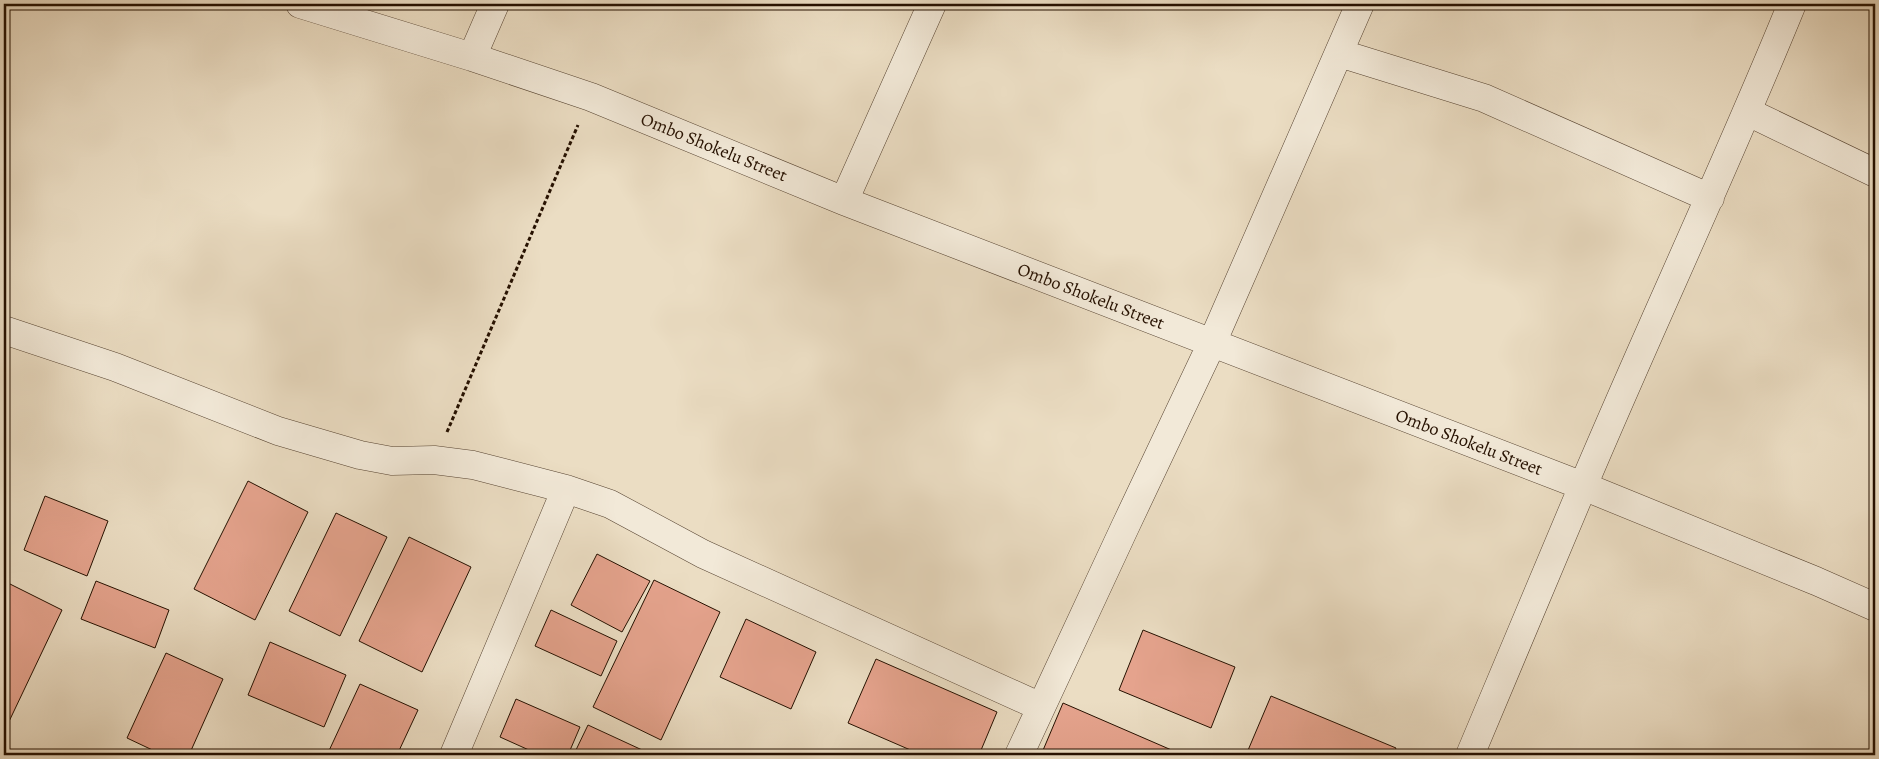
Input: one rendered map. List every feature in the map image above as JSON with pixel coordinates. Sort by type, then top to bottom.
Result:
[{"type":"street","name":"Ombo Shokelu Street","points":[[300,4],[472,57],[591,97],[844,201],[1583,486],[1816,581],[1875,608]]},
{"type":"street","points":[[472,57],[495,4]]},
{"type":"street","points":[[844,201],[932,4]]},
{"type":"street","points":[[1020,755],[1212,343],[1360,4]]},
{"type":"street","points":[[1470,755],[1536,602],[1583,486],[1748,112],[1792,4]]},
{"type":"street","points":[[1339,53],[1484,98],[1710,198]]},
{"type":"street","points":[[1748,112],[1875,173]]},
{"type":"street","points":[[4,330],[115,367],[278,431],[392,461],[434,460],[473,464],[610,504],[702,554],[1041,708]]},
{"type":"street","points":[[454,755],[566,490]]},
{"type":"path","points":[[434,460],[591,97]]},
{"type":"building","points":[[248,481],[308,512],[255,620],[194,589]]},
{"type":"building","points":[[45,496],[108,521],[87,576],[24,550]]},
{"type":"building","points":[[336,513],[387,537],[340,636],[289,611]]},
{"type":"building","points":[[409,537],[471,567],[422,672],[359,641]]},
{"type":"building","points":[[597,554],[650,581],[622,632],[571,605]]},
{"type":"building","points":[[654,580],[720,612],[661,740],[593,707]]},
{"type":"building","points":[[4,581],[62,610],[4,732]]},
{"type":"building","points":[[96,581],[169,610],[155,648],[81,619]]},
{"type":"building","points":[[551,610],[617,641],[601,676],[535,646]]},
{"type":"building","points":[[746,619],[816,652],[791,709],[720,677]]},
{"type":"building","points":[[1143,630],[1235,667],[1211,728],[1119,690]]},
{"type":"building","points":[[270,642],[346,675],[324,727],[248,695]]},
{"type":"building","points":[[166,653],[223,679],[189,755],[163,755],[127,738]]},
{"type":"building","points":[[876,659],[997,712],[979,755],[922,755],[848,723]]},
{"type":"building","points":[[360,684],[418,710],[397,755],[327,755]]},
{"type":"building","points":[[1271,696],[1396,748],[1393,755],[1246,755]]},
{"type":"building","points":[[516,699],[580,727],[568,755],[540,755],[500,737]]},
{"type":"building","points":[[1063,703],[1183,755],[1041,755]]},
{"type":"building","points":[[588,725],[653,755],[582,755],[575,752]]}]
